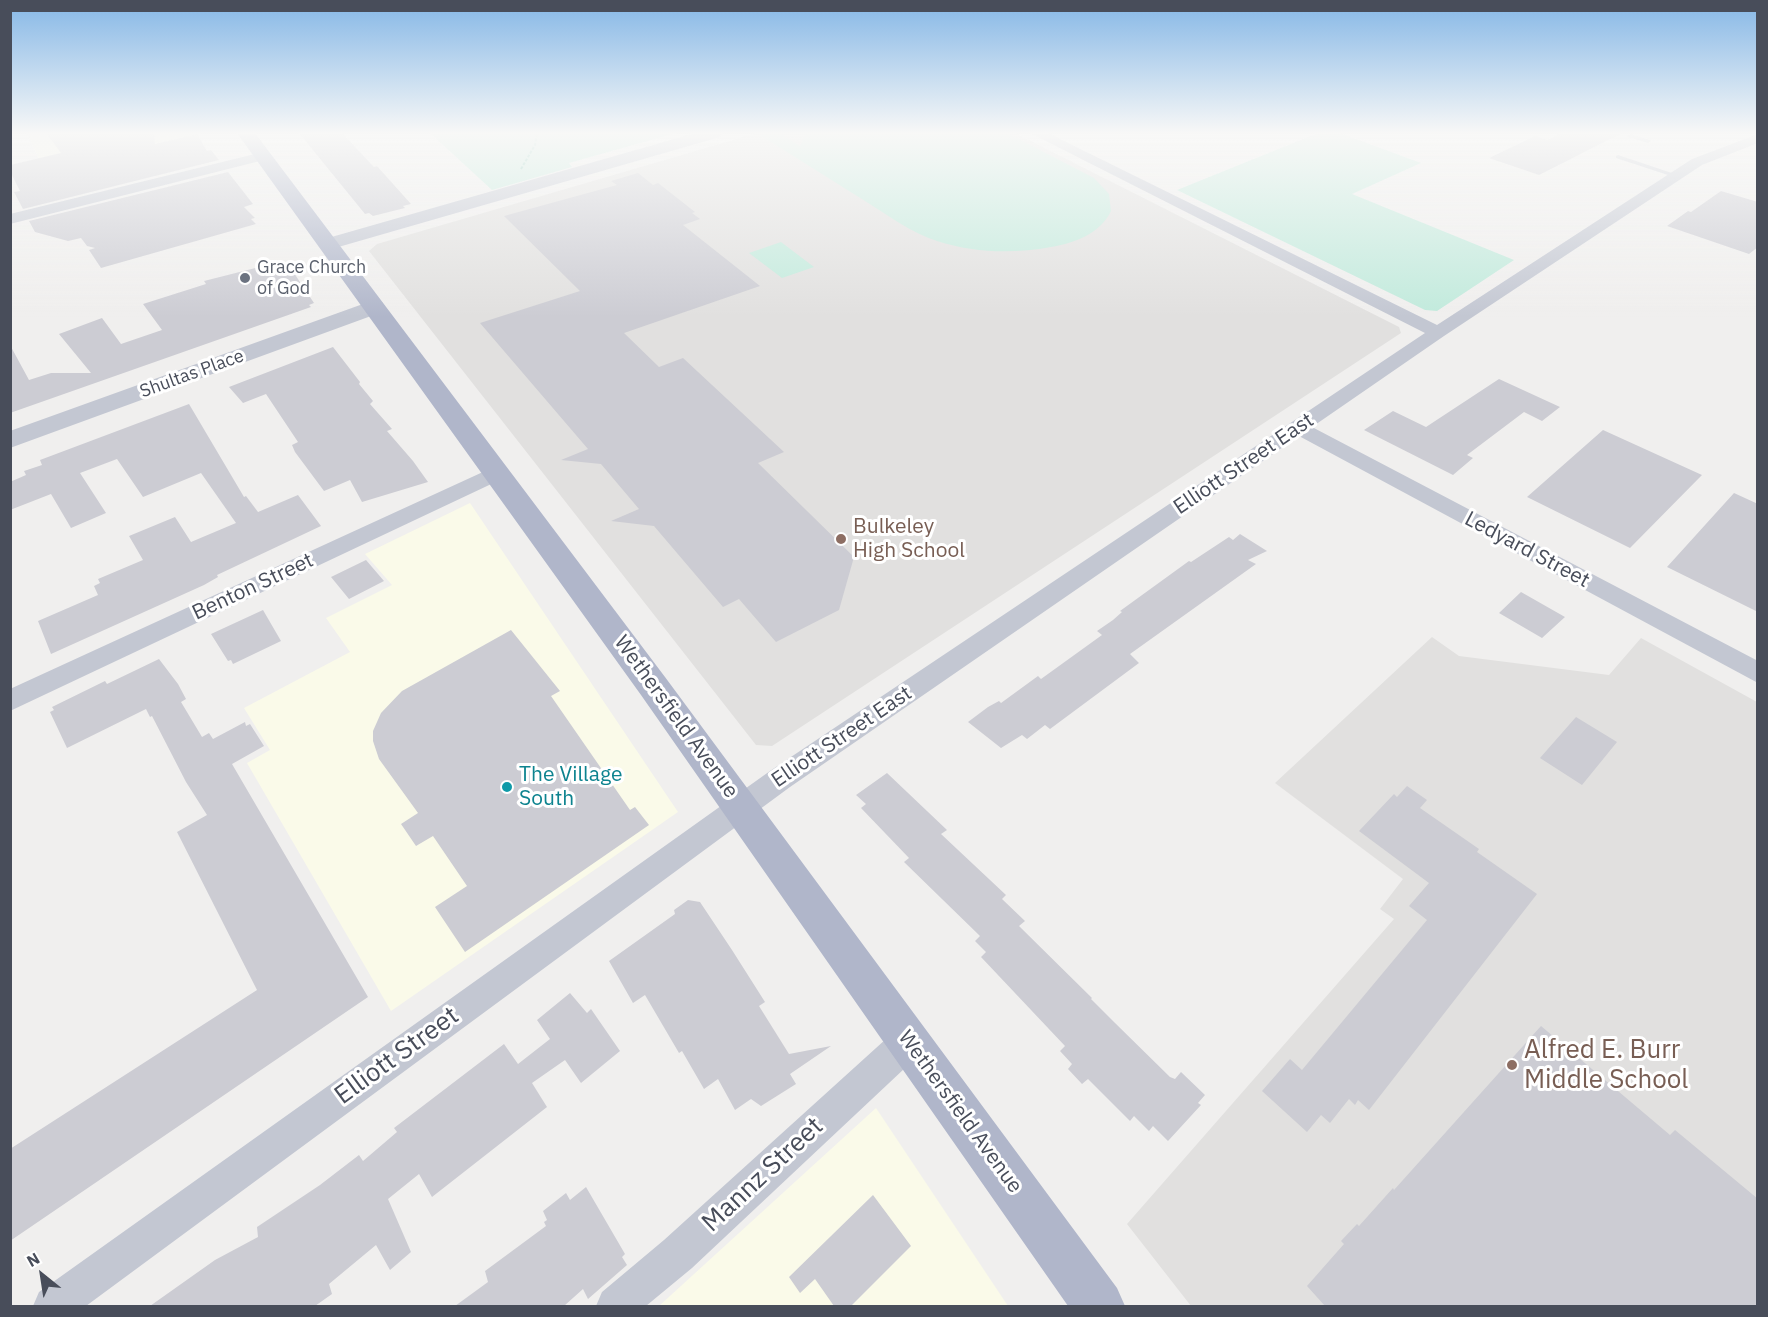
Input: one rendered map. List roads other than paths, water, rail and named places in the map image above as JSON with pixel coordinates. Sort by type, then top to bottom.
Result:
[{"type":"main road","name":"Wethersfield Avenue","points":[[291,194],[741,806],[1099,1306]]},
{"type":"street","points":[[10,219],[108,194]]},
{"type":"street","points":[[328,244],[500,194]]},
{"type":"street","points":[[1161,194],[1438,332]]},
{"type":"street","name":"Elliott Street East","points":[[741,806],[1297,427],[1648,194]]},
{"type":"street","name":"Shultas Place","points":[[10,440],[374,306]]},
{"type":"street","name":"Ledyard Street","points":[[1297,427],[1758,673]]},
{"type":"street","name":"Benton Street","points":[[10,701],[496,473]]},
{"type":"street","name":"Elliott Street","points":[[53,1306],[741,806]]},
{"type":"street","name":"Mannz Street","points":[[616,1306],[678,1254],[909,1041]]},
{"type":"place","name":"Grace Church of God","points":[[245,278]]},
{"type":"place","name":"Bulkeley High School","points":[[841,539]]},
{"type":"place","name":"The Village South","points":[[507,787]]},
{"type":"place","name":"Alfred E. Burr Middle School","points":[[1512,1065]]}]
